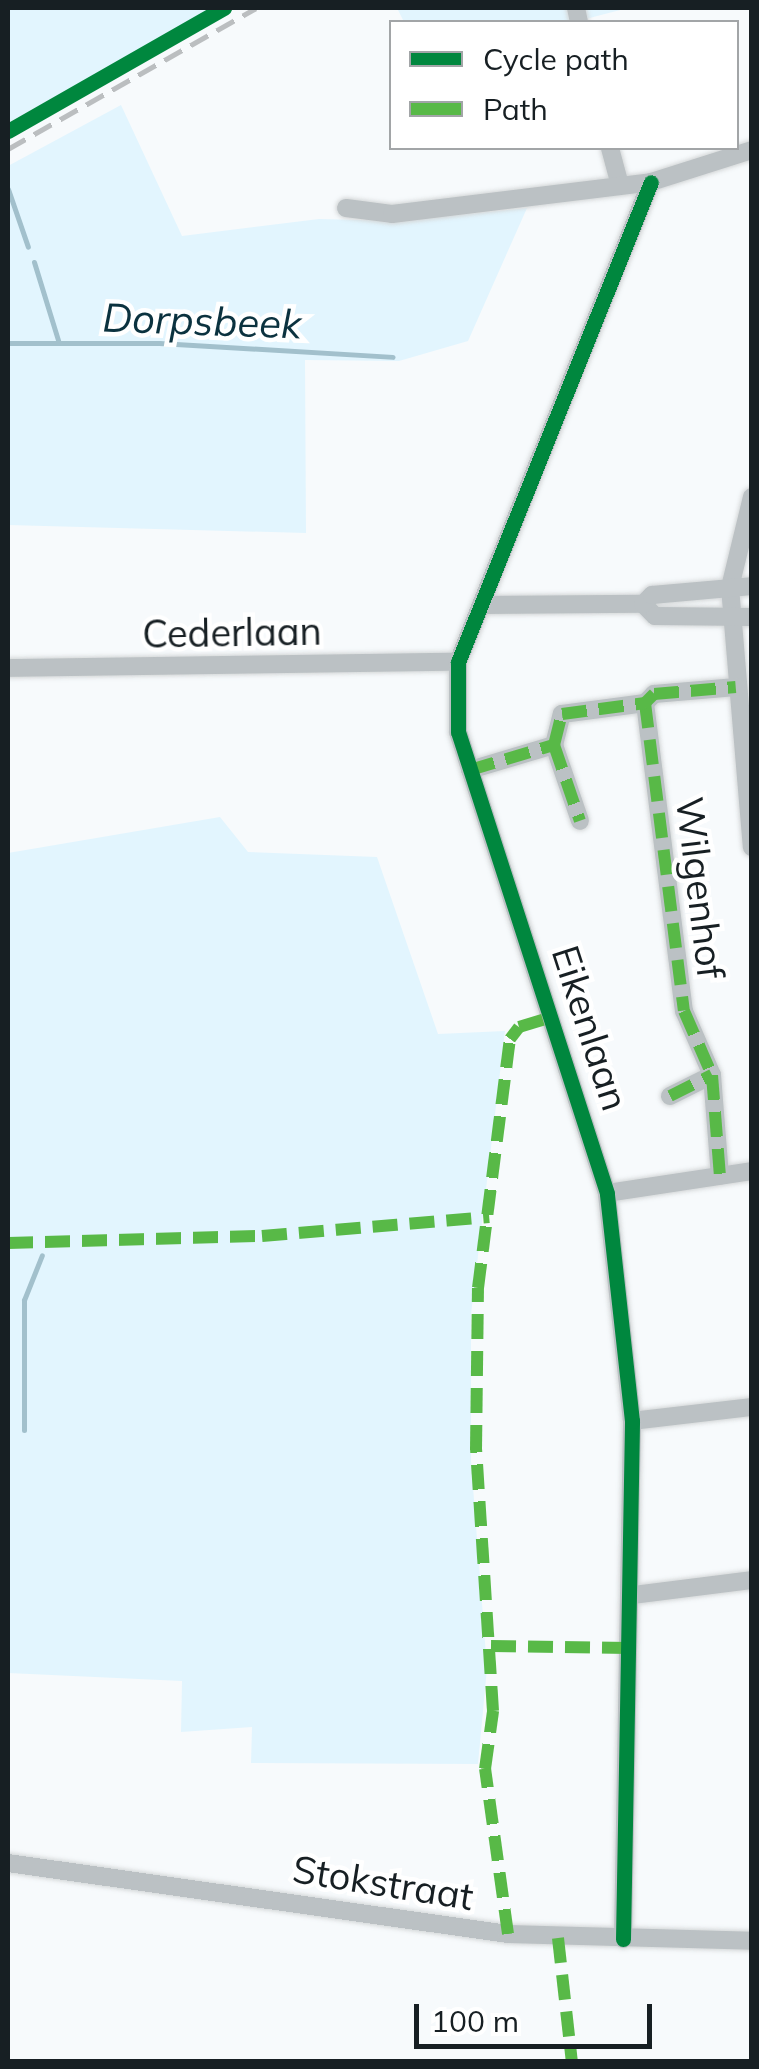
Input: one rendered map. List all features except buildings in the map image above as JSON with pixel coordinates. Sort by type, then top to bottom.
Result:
[{"type":"street","points":[[611,150],[620,186]]},
{"type":"street","points":[[346,208],[392,214],[620,186],[651,182],[750,156]]},
{"type":"street","name":"Eikenlaan","points":[[624,1939],[633,1595],[632,1420],[607,1193],[458,732],[458,662],[651,182]]},
{"type":"street","points":[[752,497],[730,587],[752,847]]},
{"type":"street","points":[[481,604],[642,604],[652,595],[752,586]]},
{"type":"street","points":[[642,604],[655,616],[730,620],[752,617]]},
{"type":"street","name":"Cederlaan","points":[[8,668],[458,662]]},
{"type":"street","points":[[580,821],[554,744],[562,714],[644,703],[654,694],[736,686]]},
{"type":"street","name":"Wilgenhof","points":[[644,703],[684,1012],[712,1075],[720,1176]]},
{"type":"street","points":[[470,770],[554,744]]},
{"type":"street","points":[[670,1096],[712,1075]]},
{"type":"street","points":[[607,1193],[752,1170]]},
{"type":"street","points":[[632,1420],[752,1407]]},
{"type":"street","points":[[633,1595],[752,1580]]},
{"type":"street","name":"Stokstraat","points":[[8,1863],[508,1934],[752,1942]]},
{"type":"shaded area","points":[[8,8],[214,8],[8,123]]},
{"type":"shaded area","points":[[397,8],[628,8],[582,20],[403,20]]},
{"type":"shaded area","points":[[121,105],[182,236],[319,219],[398,221],[527,208],[468,341],[399,361],[305,360],[306,533],[8,525],[8,166]]},
{"type":"shaded area","points":[[220,817],[248,852],[377,857],[438,1034],[505,1031],[471,1314],[471,1461],[487,1668],[478,1764],[251,1763],[252,1727],[181,1732],[182,1681],[8,1673],[8,853]]},
{"type":"waterway","points":[[8,189],[28,247]]},
{"type":"waterway","points":[[34,262],[58,340]]},
{"type":"waterway","name":"Dorpsbeek","points":[[8,343],[159,343],[393,357]]},
{"type":"waterway","points":[[24,1430],[24,1300],[42,1255]]},
{"type":"railway","points":[[8,149],[256,8]]},
{"type":"marked path","points":[[470,770],[554,745],[562,714],[645,703],[654,694],[736,687]]},
{"type":"marked path","points":[[645,703],[684,1011],[712,1075],[720,1176]]},
{"type":"marked path","points":[[554,745],[580,821]]},
{"type":"marked path","points":[[508,1934],[485,1769],[493,1711],[476,1450],[478,1288],[510,1039],[519,1027],[554,1016]]},
{"type":"marked path","points":[[670,1096],[712,1075]]},
{"type":"marked path","points":[[8,1243],[262,1236],[489,1217]]},
{"type":"marked path","points":[[491,1646],[630,1648]]},
{"type":"marked path","points":[[558,1938],[572,2062]]},
{"type":"cycle path","points":[[8,131],[224,8]]},
{"type":"cycle path","points":[[623,1939],[632,1421],[607,1193],[458,732],[458,662],[651,182]]}]
